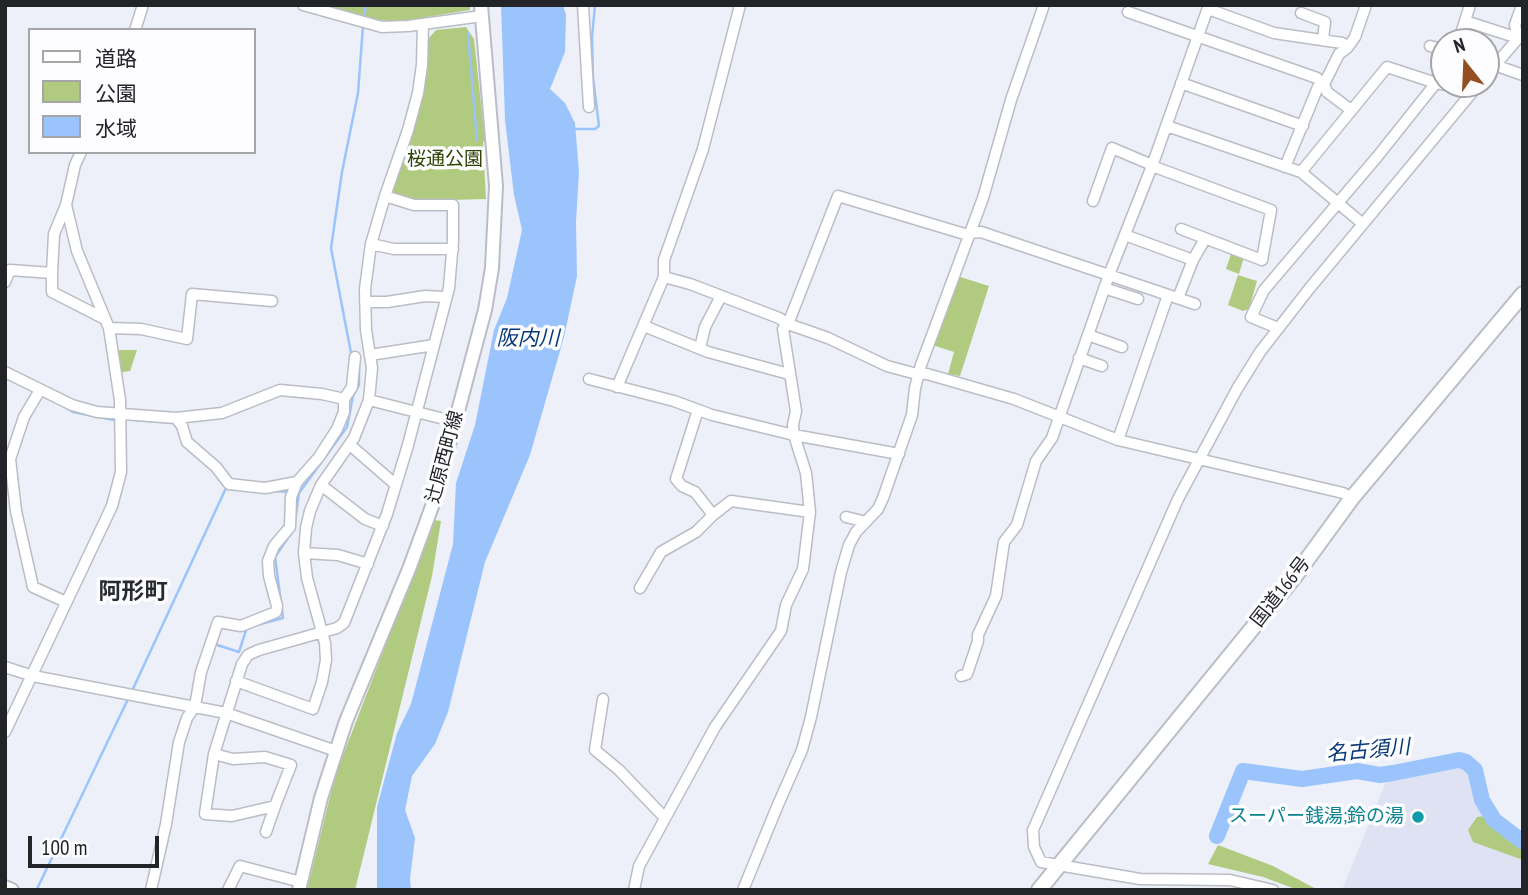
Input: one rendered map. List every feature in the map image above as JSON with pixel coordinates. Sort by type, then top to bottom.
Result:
[{"type":"highway","name":"国道166号","points":[[1044,886],[1295,576],[1352,498],[1523,294]]},
{"type":"main road","name":"辻原西町線","points":[[300,886],[321,798],[336,751],[429,516],[485,310],[496,221],[492,126],[482,10]]},
{"type":"main road","points":[[5,887],[12,890]]},
{"type":"street","points":[[136,28],[143,5]]},
{"type":"street","points":[[303,5],[362,23],[395,27],[423,24],[482,10]]},
{"type":"street","points":[[583,5],[589,107]]},
{"type":"street","points":[[617,387],[664,277],[664,260],[703,149],[740,5]]},
{"type":"street","points":[[743,890],[802,750],[849,545],[856,532],[878,509],[899,454],[912,415],[915,388],[938,316],[969,234],[1044,5]]},
{"type":"street","points":[[1285,167],[1318,88],[1324,84],[1339,54],[1348,47],[1366,5]]},
{"type":"street","points":[[1463,28],[1470,5]]},
{"type":"street","points":[[1520,35],[1516,25],[1522,5]]},
{"type":"street","points":[[961,676],[967,674],[978,635],[996,596],[1004,542],[1017,525],[1036,461],[1052,438],[1104,288],[1167,126],[1208,7],[1274,33],[1342,43],[1348,47]]},
{"type":"street","points":[[1128,12],[1317,78],[1324,84],[1327,92],[1351,110]]},
{"type":"street","points":[[1301,13],[1325,22],[1323,40]]},
{"type":"street","points":[[1465,21],[1520,35]]},
{"type":"street","points":[[236,681],[313,709],[325,673],[322,633],[307,578],[304,553],[310,511],[321,485],[350,445],[369,400],[372,378],[365,302],[371,244],[418,93],[423,24]]},
{"type":"street","points":[[1500,54],[1520,35]]},
{"type":"street","points":[[1301,172],[1387,66],[1430,81]]},
{"type":"street","points":[[1500,67],[1523,75]]},
{"type":"street","points":[[1181,83],[1303,126]]},
{"type":"street","points":[[1278,328],[1251,317],[1264,290],[1430,90]]},
{"type":"street","points":[[1273,890],[1230,880],[1140,880],[1041,862],[1036,855],[1033,838],[1037,820],[1163,532],[1237,389],[1278,328],[1467,98]]},
{"type":"street","points":[[1167,126],[1301,172],[1363,224]]},
{"type":"street","points":[[1093,201],[1112,148],[1271,210],[1262,260],[1181,229]]},
{"type":"street","points":[[79,154],[66,205],[54,234],[52,292],[107,323],[187,339],[192,294],[272,302]]},
{"type":"street","points":[[275,806],[232,816],[205,814],[214,754],[236,681],[248,655],[337,628],[344,623],[383,526],[396,485],[449,288],[453,249],[453,205],[414,205],[385,196]]},
{"type":"street","points":[[634,890],[639,866],[715,727],[781,631],[786,605],[803,569],[810,512],[806,473],[794,435],[796,411],[783,329],[788,324],[838,196],[969,234],[981,232],[1195,304]]},
{"type":"street","points":[[5,732],[112,506],[121,472],[121,412],[107,323],[77,251],[66,205]]},
{"type":"street","points":[[1125,235],[1193,260]]},
{"type":"street","points":[[1118,440],[1173,296],[1205,239]]},
{"type":"street","points":[[371,244],[394,249],[453,249]]},
{"type":"street","points":[[5,282],[10,270],[52,273]]},
{"type":"street","points":[[664,277],[690,284],[779,318],[887,366],[920,375],[927,374],[1059,415],[1118,440],[1343,493],[1352,498]]},
{"type":"street","points":[[1104,288],[1138,299]]},
{"type":"street","points":[[365,302],[387,302],[425,296],[446,297]]},
{"type":"street","points":[[700,348],[705,327],[721,296]]},
{"type":"street","points":[[644,326],[700,348],[789,374]]},
{"type":"street","points":[[1088,335],[1122,347]]},
{"type":"street","points":[[370,355],[434,345]]},
{"type":"street","points":[[151,890],[166,824],[179,742],[187,718],[195,706],[201,672],[218,622],[241,626],[276,612],[278,606],[269,576],[268,561],[274,546],[290,527],[294,489],[337,429],[344,412],[344,399],[352,387],[355,357]]},
{"type":"street","points":[[1079,358],[1102,366]]},
{"type":"street","points":[[5,372],[72,405],[97,412],[176,418],[222,413],[280,390],[344,399]]},
{"type":"street","points":[[589,379],[794,435],[899,454]]},
{"type":"street","points":[[40,390],[24,417],[10,459],[16,511],[33,587],[66,602]]},
{"type":"street","points":[[369,400],[456,422]]},
{"type":"street","points":[[698,410],[676,479],[682,486],[695,492],[713,515]]},
{"type":"street","points":[[176,418],[182,426],[187,442],[215,467],[229,484],[294,489]]},
{"type":"street","points":[[350,445],[396,485]]},
{"type":"street","points":[[321,485],[365,519],[383,526]]},
{"type":"street","points":[[640,588],[661,552],[696,532],[731,500],[810,512]]},
{"type":"street","points":[[846,517],[866,522]]},
{"type":"street","points":[[304,553],[338,555],[368,564]]},
{"type":"street","points":[[5,667],[33,676],[226,713],[336,751]]},
{"type":"street","points":[[604,699],[595,750],[619,770],[666,818]]},
{"type":"street","points":[[214,754],[233,759],[265,757],[291,765],[266,832]]},
{"type":"street","points":[[228,890],[240,866],[300,886]]},
{"type":"shaded area","points":[[1463,768],[1469,771],[1484,816],[1523,848],[1523,890],[1342,890],[1387,779]]},
{"type":"green space","points":[[322,5],[470,5],[470,10],[397,22],[358,17]]},
{"type":"green space","name":"桜通公園","points":[[466,27],[474,39],[485,141],[486,199],[418,201],[395,196],[392,190],[412,133],[427,64],[428,39],[436,30]]},
{"type":"green space","points":[[1231,254],[1244,257],[1239,274],[1226,269]]},
{"type":"green space","points":[[954,275],[989,286],[960,376],[948,374],[954,352],[932,345]]},
{"type":"green space","points":[[1238,275],[1257,281],[1249,309],[1243,311],[1228,305]]},
{"type":"green space","points":[[114,350],[137,350],[130,371],[117,373]]},
{"type":"green space","points":[[434,520],[441,521],[432,576],[355,890],[307,890],[335,776]]},
{"type":"green space","points":[[1485,816],[1518,846],[1523,847],[1523,860],[1473,842],[1468,830],[1477,817]]},
{"type":"green space","points":[[1218,845],[1273,866],[1318,890],[1298,890],[1263,877],[1208,864]]},
{"type":"water","name":"阪内川","points":[[501,5],[563,5],[566,15],[565,52],[550,89],[565,103],[575,123],[579,172],[577,276],[564,337],[530,455],[485,562],[448,712],[435,744],[412,776],[405,810],[415,838],[411,890],[377,890],[377,807],[397,733],[411,704],[453,544],[456,483],[475,425],[494,330],[507,298],[522,230],[514,195],[505,120]]},
{"type":"waterway","points":[[364,19],[366,5]]},
{"type":"waterway","points":[[575,129],[595,129],[599,126],[593,78],[595,5]]},
{"type":"waterway","points":[[355,354],[351,353],[331,248],[342,172],[358,93],[363,26]]},
{"type":"waterway","points":[[468,33],[477,140]]},
{"type":"waterway","points":[[295,522],[299,493],[347,427],[353,396],[359,385],[359,358]]},
{"type":"waterway","points":[[67,408],[73,412],[114,420]]},
{"type":"waterway","points":[[124,419],[173,423],[179,430]]},
{"type":"waterway","points":[[211,469],[226,488]]},
{"type":"waterway","points":[[132,691],[226,488]]},
{"type":"waterway","points":[[275,491],[289,492]]},
{"type":"waterway","points":[[257,625],[283,618],[275,557],[294,529]]},
{"type":"waterway","points":[[214,644],[239,652],[247,627]]},
{"type":"waterway","points":[[37,889],[129,697]]},
{"type":"waterway","name":"名古須川","points":[[1217,836],[1243,771],[1302,779],[1357,771],[1380,775],[1459,760],[1475,770],[1482,800],[1494,820],[1523,842]]},
{"type":"place","name":"スーパー銭湯;鈴の湯","points":[[1418,817]]},
{"type":"district","name":"阿形町","points":[[133,592]]}]
